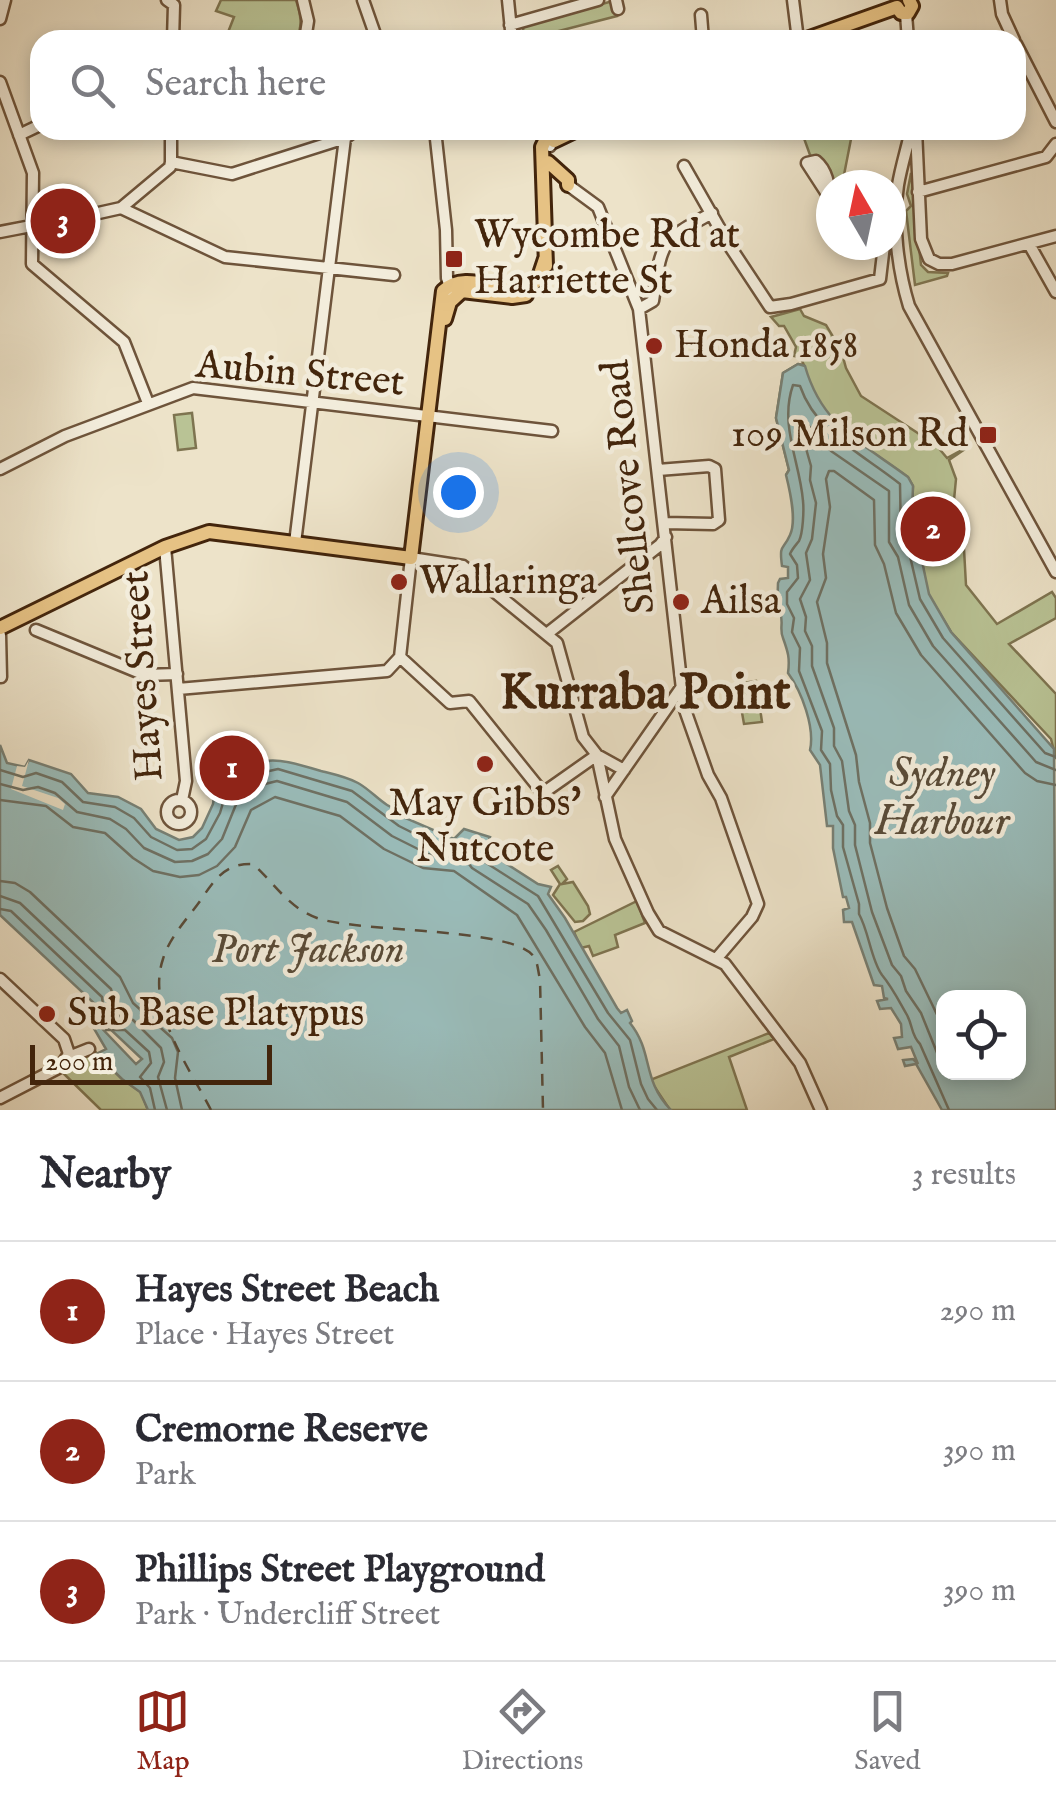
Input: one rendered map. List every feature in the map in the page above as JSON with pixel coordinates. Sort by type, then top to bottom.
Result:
[{"type":"main road","points":[[830,30],[903,5]]},
{"type":"main road","points":[[0,632],[165,546],[215,532],[412,558],[440,335],[451,291],[510,297],[536,292],[544,284],[541,159],[548,140]]},
{"type":"main road","points":[[544,192],[549,140]]},
{"type":"main road","points":[[548,162],[568,180],[568,185]]},
{"type":"street","points":[[0,19],[5,0]]},
{"type":"street","points":[[167,0],[174,5],[173,30]]},
{"type":"street","points":[[303,0],[306,30]]},
{"type":"street","points":[[362,0],[373,30]]},
{"type":"street","points":[[508,0],[511,30]]},
{"type":"street","points":[[510,25],[598,0]]},
{"type":"street","points":[[793,0],[799,30]]},
{"type":"street","points":[[1000,0],[1009,30]]},
{"type":"street","points":[[903,5],[907,30]]},
{"type":"street","points":[[702,16],[703,30]]},
{"type":"street","points":[[1026,63],[1056,122]]},
{"type":"street","points":[[0,82],[33,173],[32,264],[124,342],[148,404]]},
{"type":"street","points":[[19,135],[30,129]]},
{"type":"street","points":[[94,214],[120,208],[170,167],[171,140]]},
{"type":"street","points":[[171,162],[232,174],[339,140]]},
{"type":"street","points":[[295,543],[345,140]]},
{"type":"street","points":[[436,140],[451,291]]},
{"type":"street","points":[[902,170],[910,140]]},
{"type":"street","points":[[914,140],[924,251],[929,260],[952,264],[1056,236]]},
{"type":"street","points":[[918,192],[1046,157],[1056,144]]},
{"type":"street","points":[[904,160],[916,168]]},
{"type":"street","points":[[684,166],[768,306],[775,308],[880,280],[882,260]]},
{"type":"street","name":"Shellcove Road","points":[[568,185],[598,205],[639,310],[686,711],[758,904],[752,917],[716,958]]},
{"type":"street","points":[[120,208],[226,257],[394,275]]},
{"type":"street","points":[[639,310],[654,302],[656,272],[671,236],[712,213]]},
{"type":"street","points":[[0,232],[31,226]]},
{"type":"street","points":[[1029,244],[1056,292]]},
{"type":"street","points":[[900,260],[913,314],[1056,572]]},
{"type":"street","name":"Aubin Street","points":[[0,469],[65,436],[193,388],[552,431]]},
{"type":"street","points":[[658,470],[709,466],[715,469],[719,520],[712,524],[666,524]]},
{"type":"street","points":[[548,633],[666,537]]},
{"type":"street","name":"Hayes Street","points":[[165,546],[186,781],[182,800]]},
{"type":"street","points":[[178,689],[378,674],[393,667],[400,657],[412,558],[463,566],[548,633],[562,653],[585,741],[597,754],[624,770]]},
{"type":"street","points":[[36,630],[144,675],[177,674]]},
{"type":"street","points":[[0,632],[0,677]]},
{"type":"street","points":[[400,657],[446,701],[469,701],[543,793],[597,754]]},
{"type":"street","points":[[604,797],[682,687]]},
{"type":"street","points":[[597,754],[615,839],[659,931],[725,964],[800,1063],[820,1110]]},
{"type":"street","points":[[0,979],[64,1039],[69,1056]]},
{"type":"street","points":[[0,1098],[60,1068],[69,1056],[89,1049]]},
{"type":"green space","points":[[221,0],[296,0],[300,30],[229,30],[234,17],[216,11]]},
{"type":"green space","points":[[609,2],[614,3],[617,16],[563,30],[523,27]]},
{"type":"green space","points":[[805,140],[851,140],[845,170],[826,170],[810,155]]},
{"type":"green space","points":[[911,173],[921,265],[928,272],[948,273],[915,285],[906,211],[911,206],[907,194]]},
{"type":"green space","points":[[90,206],[93,218],[88,222],[38,232],[38,215]]},
{"type":"green space","points":[[800,309],[804,316],[826,325],[861,396],[936,445],[947,458],[971,445],[949,460],[956,479],[952,521],[964,549],[966,585],[997,624],[1052,592],[1056,598],[1056,618],[1009,644],[1056,694],[1056,759],[1051,739],[951,632],[928,594],[919,547],[911,537],[913,486],[908,477],[846,434],[786,475],[789,470],[776,418],[783,373],[798,364],[804,365],[800,357],[794,356],[796,347],[784,326],[771,317]]},
{"type":"green space","points":[[192,413],[196,448],[178,450],[174,415]]},
{"type":"green space","points":[[756,681],[762,722],[744,724],[737,684]]},
{"type":"green space","points":[[558,866],[567,879],[562,884],[573,882],[588,906],[590,914],[583,921],[575,922],[553,895],[560,884],[551,870]]},
{"type":"green space","points":[[637,901],[645,923],[615,935],[618,947],[593,956],[589,946],[581,948],[574,932]]},
{"type":"green space","points":[[769,1033],[774,1039],[729,1057],[747,1110],[670,1110],[650,1080]]},
{"type":"green space","points":[[88,1044],[122,1079],[141,1092],[148,1110],[101,1110],[61,1071],[74,1052]]},
{"type":"water","name":"Sydney Harbour","points":[[798,364],[805,366],[822,404],[845,431],[908,477],[913,486],[911,537],[919,547],[929,594],[951,632],[1054,749],[1056,1110],[942,1110],[916,1064],[905,1066],[903,1060],[913,1059],[918,1064],[911,1047],[898,1049],[894,1038],[902,1037],[901,1024],[891,1008],[880,1009],[877,1001],[888,999],[884,998],[882,986],[874,985],[852,922],[844,922],[843,910],[849,908],[833,848],[833,826],[827,826],[820,765],[810,750],[806,710],[788,673],[789,659],[777,612],[778,583],[788,578],[781,550],[793,522],[786,475],[789,470],[776,418],[783,373]]},
{"type":"water","name":"Port Jackson","points":[[0,745],[7,763],[25,767],[29,760],[71,774],[88,793],[118,797],[141,809],[156,829],[179,840],[193,837],[202,828],[215,791],[242,770],[265,761],[289,762],[354,781],[403,812],[403,817],[454,839],[464,829],[490,837],[485,850],[538,884],[551,887],[548,894],[617,1008],[621,1013],[627,1010],[655,1088],[671,1110],[148,1110],[140,1092],[96,1054],[106,1049],[89,1020],[91,1017],[136,1064],[142,1059],[90,1010],[95,1004],[0,915]]},
{"type":"pier","points":[[29,760],[22,786],[58,798],[65,804],[63,810],[11,789],[17,766],[25,767]]},
{"type":"ferry route","points":[[211,1110],[172,1037],[160,998],[159,978],[169,944],[179,929],[222,874],[243,864],[253,864],[290,902],[317,918],[498,940],[521,947],[534,957],[540,979],[543,1110]]},
{"type":"place","name":"Phillips Street Playground","points":[[63,221]]},
{"type":"place","name":"Wycombe Rd at Harriette St","points":[[454,259]]},
{"type":"place","name":"Honda 1858","points":[[654,346]]},
{"type":"place","name":"109 Milson Rd","points":[[988,435]]},
{"type":"place","name":"Cremorne Reserve","points":[[933,529]]},
{"type":"place","name":"Wallaringa","points":[[399,582]]},
{"type":"place","name":"Ailsa","points":[[681,602]]},
{"type":"place","name":"May Gibbs' Nutcote","points":[[485,764]]},
{"type":"place","name":"Hayes Street Beach","points":[[232,768]]},
{"type":"place","name":"Sub Base Platypus","points":[[47,1014]]},
{"type":"district","name":"Kurraba Point","points":[[645,694]]}]
